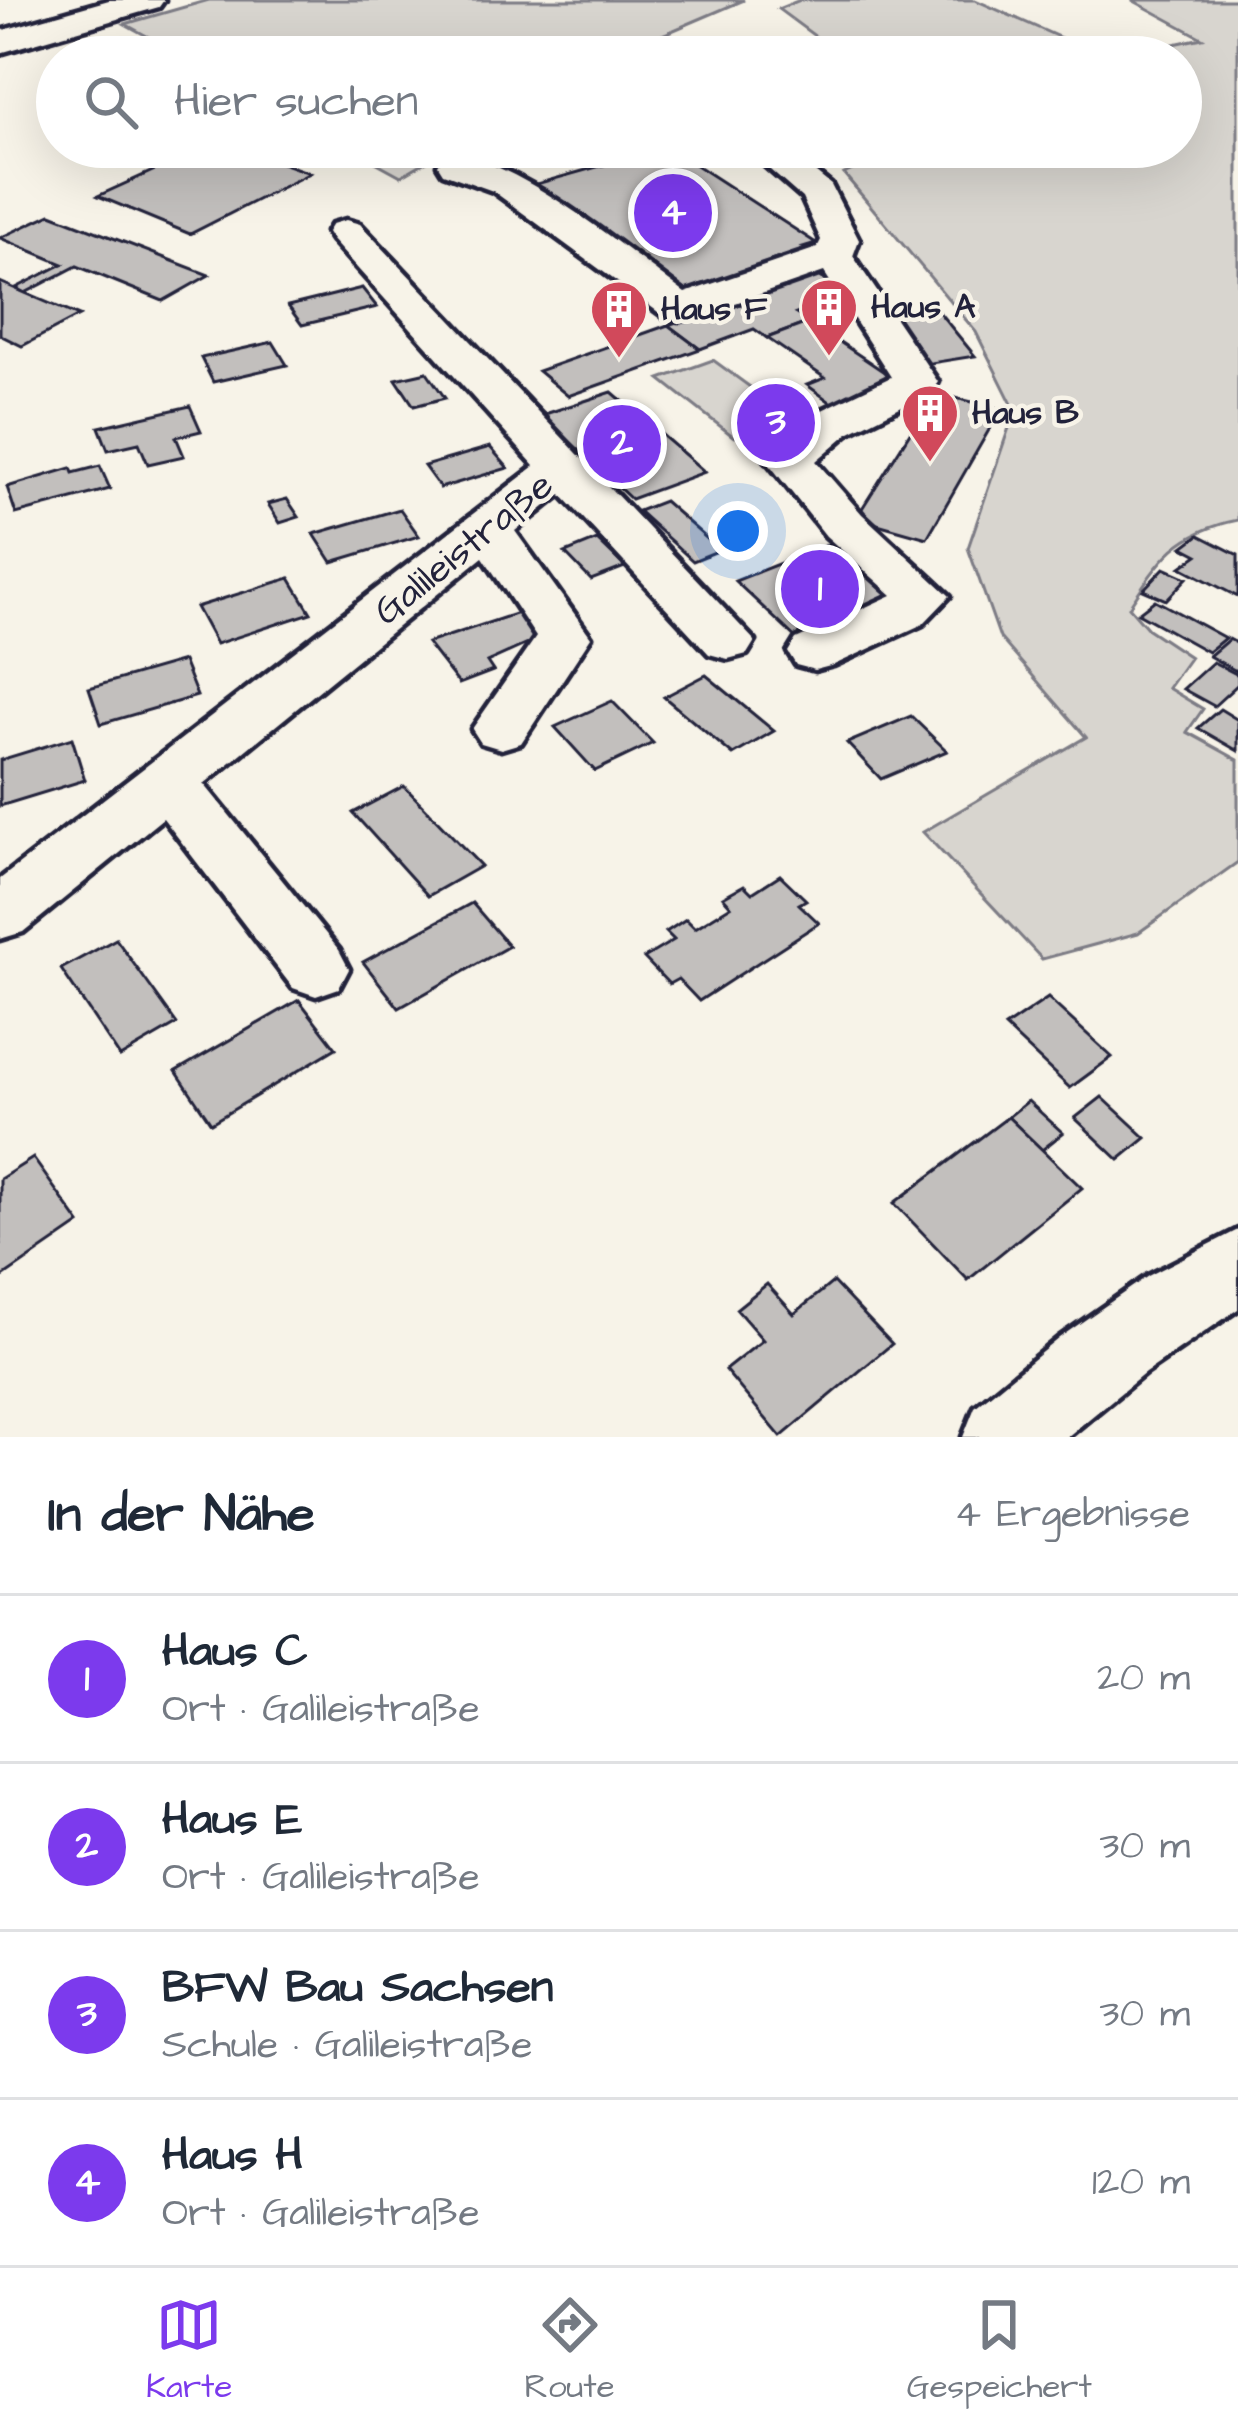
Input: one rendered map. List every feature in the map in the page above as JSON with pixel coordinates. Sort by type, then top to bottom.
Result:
[{"type":"highway","points":[[0,17],[62,0]]},
{"type":"highway","points":[[0,42],[147,0]]},
{"type":"street","points":[[464,168],[506,183],[680,308],[833,256],[841,240],[818,193],[788,168]]},
{"type":"street","name":"Galileistraße","points":[[0,914],[490,531],[563,468],[346,232]]},
{"type":"street","points":[[815,652],[904,612],[924,596],[844,525],[790,460],[834,422],[916,382],[833,256]]},
{"type":"street","points":[[563,468],[728,641]]},
{"type":"street","points":[[490,531],[564,637],[500,729]]},
{"type":"street","points":[[170,784],[316,969]]},
{"type":"street","points":[[1005,1437],[1045,1400],[1184,1296],[1238,1267]]},
{"type":"shaded area","points":[[209,0],[744,0],[660,36],[147,36],[125,24]]},
{"type":"shaded area","points":[[800,0],[975,0],[1056,36],[815,36],[778,9]]},
{"type":"shaded area","points":[[1132,0],[1238,0],[1238,520],[1200,532],[1173,550],[1129,607],[1148,629],[1190,657],[1168,688],[1203,709],[1187,732],[1238,760],[1238,862],[1138,933],[1042,959],[923,832],[1086,737],[1000,638],[968,548],[1015,410],[976,332],[844,174],[857,168],[1202,168],[1202,36]]},
{"type":"shaded area","points":[[386,168],[415,168],[401,176]]},
{"type":"shaded area","points":[[713,360],[790,416],[734,437],[660,379]]},
{"type":"building","points":[[159,168],[296,168],[310,173],[190,234],[98,196]]},
{"type":"building","points":[[593,168],[700,168],[816,243],[803,247],[811,252],[686,294],[536,184]]},
{"type":"building","points":[[51,214],[209,275],[163,301],[77,266],[25,293],[16,288],[63,264],[0,238]]},
{"type":"building","points":[[814,273],[848,295],[796,314],[810,322],[767,338],[754,329],[700,349],[668,325]]},
{"type":"building","points":[[0,282],[79,316],[22,346],[0,335]]},
{"type":"building","points":[[362,288],[377,307],[302,325],[288,306]]},
{"type":"building","points":[[934,306],[975,356],[925,364],[886,313]]},
{"type":"building","name":"Haus A","points":[[810,322],[899,382],[837,407],[807,385],[825,378],[767,338]]},
{"type":"building","name":"Haus F","points":[[668,325],[700,349],[568,396],[538,371]]},
{"type":"building","points":[[273,342],[287,365],[213,382],[201,358]]},
{"type":"building","points":[[427,372],[445,398],[414,406],[396,379]]},
{"type":"building","points":[[612,392],[705,472],[631,499],[542,415]]},
{"type":"building","name":"Haus B","points":[[935,393],[1001,409],[927,538],[856,518]]},
{"type":"building","points":[[190,406],[201,431],[176,437],[184,456],[148,464],[139,443],[108,450],[99,427]]},
{"type":"building","points":[[490,447],[508,468],[440,488],[424,466]]},
{"type":"building","points":[[100,466],[110,489],[16,514],[7,487],[71,468],[73,473]]},
{"type":"building","points":[[287,499],[299,517],[280,523],[268,504]]},
{"type":"building","points":[[664,501],[720,550],[693,561],[638,511]]},
{"type":"building","points":[[400,509],[419,536],[332,562],[314,534]]},
{"type":"building","points":[[1199,535],[1238,555],[1238,597],[1181,567],[1198,555],[1183,547]]},
{"type":"building","points":[[597,540],[625,567],[591,580],[565,553]]},
{"type":"building","points":[[839,540],[905,596],[799,641],[735,581]]},
{"type":"building","points":[[1164,568],[1187,578],[1166,600],[1143,590]]},
{"type":"building","points":[[290,578],[311,613],[216,644],[196,607]]},
{"type":"building","points":[[1155,600],[1225,638],[1208,652],[1138,613]]},
{"type":"building","points":[[518,613],[540,638],[487,662],[493,671],[459,684],[427,643]]},
{"type":"building","points":[[1229,639],[1238,644],[1238,672],[1209,656]]},
{"type":"building","points":[[183,661],[197,696],[101,724],[89,688]]},
{"type":"building","points":[[1213,662],[1238,675],[1238,684],[1214,706],[1183,689]]},
{"type":"building","points":[[706,675],[774,731],[733,755],[664,697]]},
{"type":"building","points":[[612,701],[653,743],[595,771],[555,727]]},
{"type":"building","points":[[1220,709],[1238,720],[1238,751],[1198,728]]},
{"type":"building","points":[[911,716],[947,751],[881,779],[847,743]]},
{"type":"building","points":[[72,738],[85,780],[0,806],[0,760]]},
{"type":"building","points":[[404,786],[481,866],[428,896],[353,813]]},
{"type":"building","points":[[780,875],[806,900],[799,904],[819,923],[699,1001],[678,979],[669,984],[644,958],[674,940],[666,932],[686,919],[695,928],[731,906],[723,897],[744,885],[752,893]]},
{"type":"building","points":[[472,903],[509,946],[399,1008],[363,962]]},
{"type":"building","points":[[116,939],[177,1024],[120,1057],[61,969]]},
{"type":"building","points":[[1048,998],[1112,1057],[1070,1088],[1005,1027]]},
{"type":"building","points":[[299,1000],[336,1048],[211,1123],[176,1071]]},
{"type":"building","points":[[1102,1097],[1146,1138],[1119,1160],[1075,1118]]},
{"type":"building","points":[[1028,1101],[1063,1133],[1042,1150],[1008,1117]]},
{"type":"building","points":[[1008,1117],[1082,1188],[968,1280],[894,1203]]},
{"type":"building","points":[[33,1158],[80,1224],[0,1279],[0,1179]]},
{"type":"building","points":[[833,1282],[892,1344],[781,1437],[725,1370],[763,1340],[736,1309],[767,1284],[794,1314]]},
{"type":"place","name":"Haus H","points":[[673,213]]},
{"type":"place","name":"Haus A","points":[[829,358]]},
{"type":"place","name":"Haus F","points":[[619,360]]},
{"type":"place","name":"BFW Bau Sachsen","points":[[776,423]]},
{"type":"place","name":"Haus E","points":[[622,444]]},
{"type":"place","name":"Haus B","points":[[930,464]]},
{"type":"place","name":"Haus C","points":[[820,589]]}]
